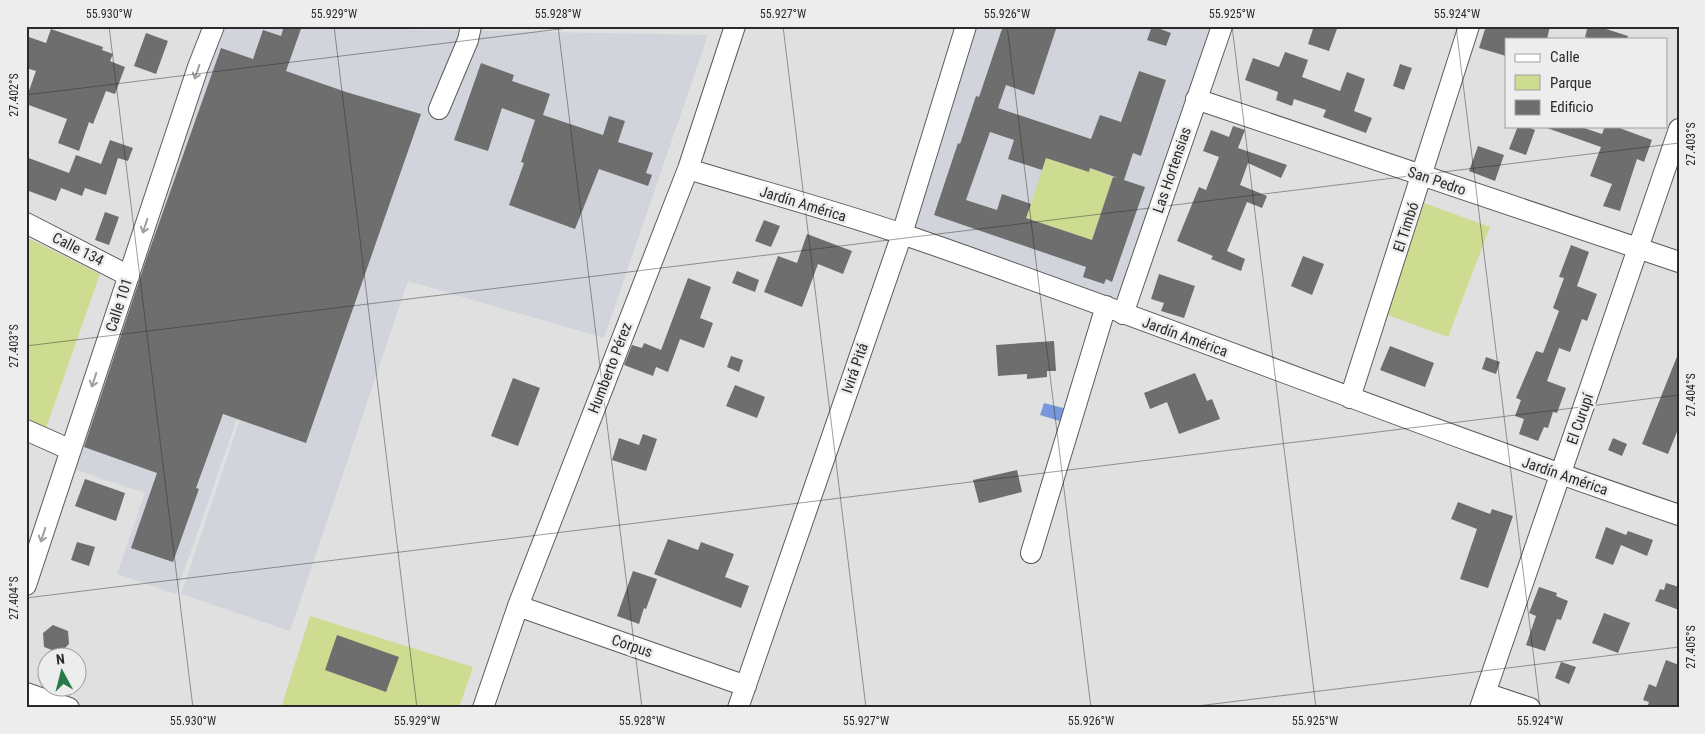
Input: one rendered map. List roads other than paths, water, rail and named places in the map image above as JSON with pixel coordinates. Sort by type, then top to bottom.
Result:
[{"type":"street","name":"Calle 101","points":[[26,585],[195,77],[214,26]]},
{"type":"street","points":[[439,109],[468,40],[471,26]]},
{"type":"street","name":"Humberto Pérez","points":[[483,708],[518,606],[688,169],[735,26]]},
{"type":"street","name":"Ivirá Pitá","points":[[738,708],[902,234],[966,26]]},
{"type":"street","name":"Las Hortensias","points":[[1031,552],[1115,310],[1222,26]]},
{"type":"street","name":"El Timbó","points":[[1350,398],[1469,26]]},
{"type":"street","name":"San Pedro","points":[[1196,99],[1679,262]]},
{"type":"street","name":"El Curupí","points":[[1482,700],[1679,129]]},
{"type":"street","name":"Jardín América","points":[[688,169],[902,234],[1115,310],[1560,475],[1679,515]]},
{"type":"street","name":"Calle 134","points":[[26,223],[129,276]]},
{"type":"street","points":[[26,430],[71,450]]},
{"type":"street","name":"Corpus","points":[[518,606],[746,686]]},
{"type":"street","points":[[26,693],[69,708]]},
{"type":"street","points":[[1482,700],[1530,708]]},
{"type":"water","points":[[1044,403],[1067,409],[1063,422],[1040,415]]}]
